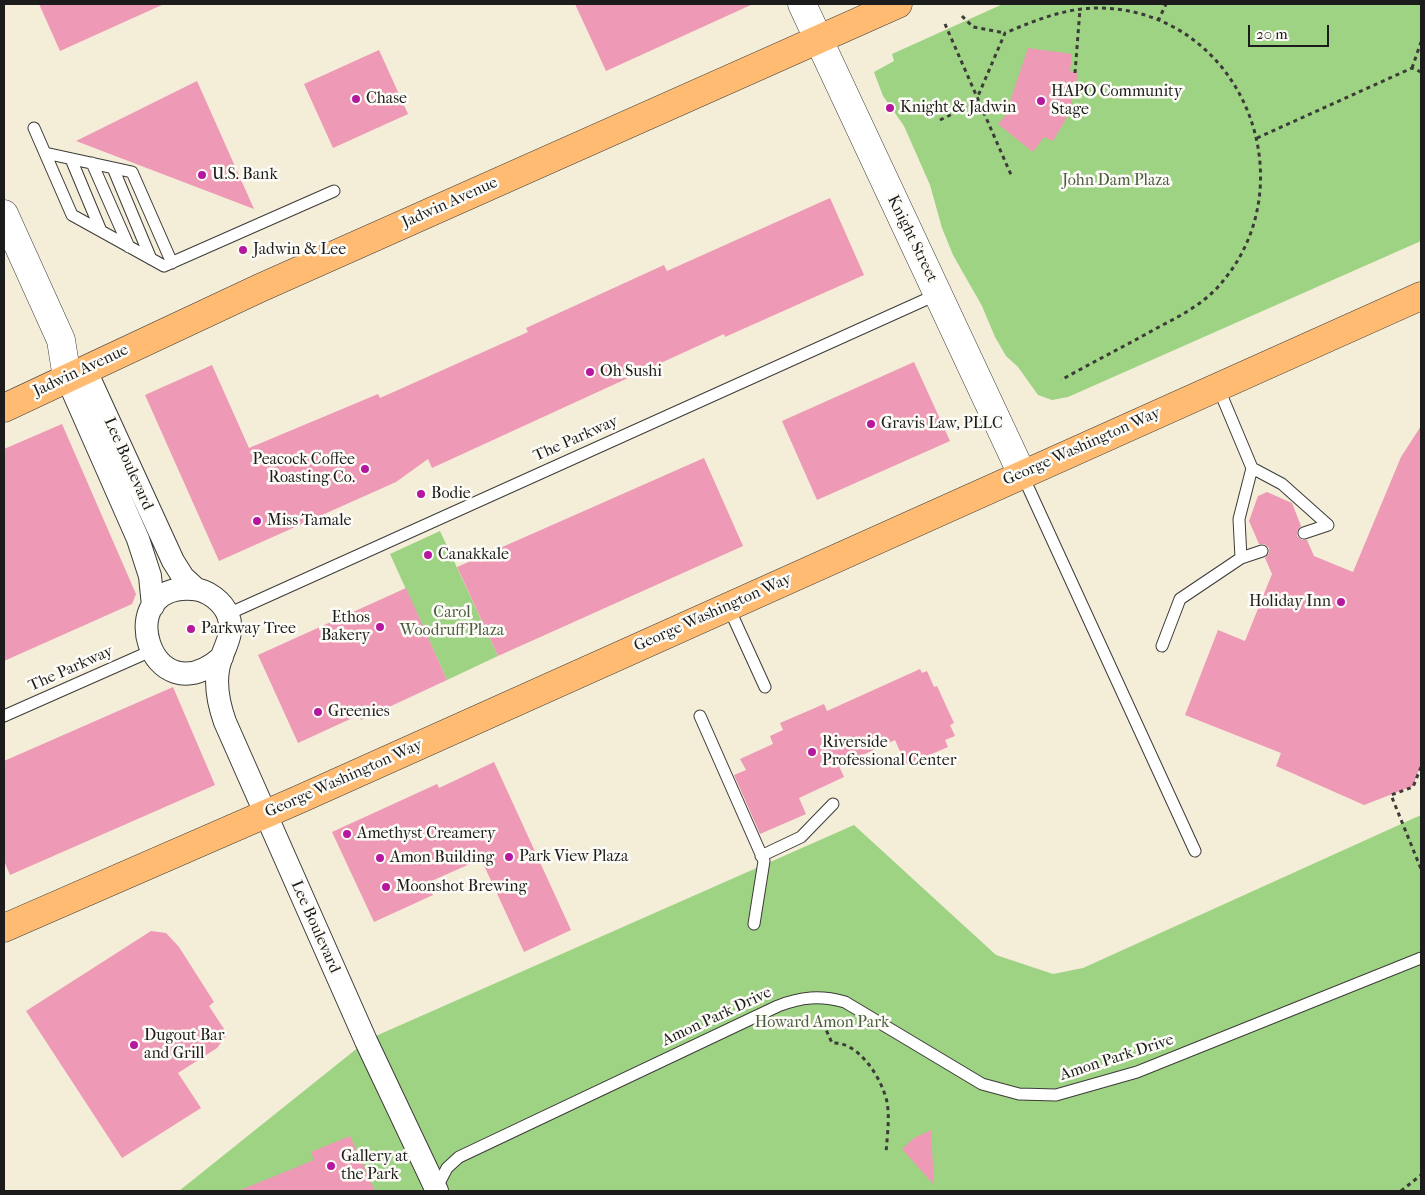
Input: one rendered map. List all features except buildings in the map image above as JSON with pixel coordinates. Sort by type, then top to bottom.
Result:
[{"type":"main road","name":"Jadwin Avenue","points":[[4,408],[260,288],[898,4]]},
{"type":"main road","name":"George Washington Way","points":[[4,928],[265,815],[1421,296]]},
{"type":"street","name":"Knight Street","points":[[802,4],[1022,474]]},
{"type":"street","name":"Lee Boulevard","points":[[4,214],[76,373],[173,562],[183,577],[196,589],[209,594],[220,602],[228,614],[230,637],[216,680],[220,708],[265,815],[366,1041],[436,1191]]},
{"type":"street","name":"Lee Boulevard","points":[[76,373],[150,576],[153,606],[146,628],[146,640],[151,651]]},
{"type":"street","points":[[153,606],[161,597],[172,591],[196,589]]},
{"type":"street","points":[[151,651],[160,662],[171,670],[184,673],[198,672],[211,666],[222,657]]},
{"type":"lane","points":[[34,128],[72,215],[164,266],[334,191]]},
{"type":"lane","points":[[45,153],[132,172],[172,263]]},
{"type":"lane","points":[[71,159],[101,231]]},
{"type":"lane","points":[[92,163],[129,247]]},
{"type":"lane","points":[[112,168],[151,259]]},
{"type":"lane","name":"The Parkway","points":[[228,614],[938,294]]},
{"type":"lane","points":[[1218,387],[1252,468],[1240,519],[1241,558]]},
{"type":"lane","points":[[1252,468],[1282,484],[1328,525],[1304,533]]},
{"type":"lane","points":[[1022,474],[1195,850]]},
{"type":"lane","points":[[1162,646],[1180,599],[1241,558],[1262,551]]},
{"type":"lane","points":[[728,606],[765,687]]},
{"type":"lane","name":"The Parkway","points":[[4,716],[151,651]]},
{"type":"lane","points":[[700,716],[764,862],[754,924]]},
{"type":"lane","points":[[762,856],[801,837],[833,804]]},
{"type":"lane","name":"Amon Park Drive","points":[[436,1191],[449,1164],[459,1157],[778,1006],[812,997],[830,998],[845,1002],[982,1084],[1019,1094],[1056,1094],[1136,1072],[1421,958]]},
{"type":"path","points":[[1158,21],[1166,4]]},
{"type":"path","points":[[962,16],[973,27],[1005,34],[1042,17],[1080,9],[1101,8],[1121,11],[1158,21],[1203,48],[1218,62],[1233,81],[1245,102],[1257,138],[1262,180],[1259,202],[1243,250],[1217,288],[1184,315],[1060,380]]},
{"type":"path","points":[[1076,73],[1080,9]]},
{"type":"path","points":[[945,24],[1012,177]]},
{"type":"path","points":[[940,120],[975,103],[1005,34]]},
{"type":"path","points":[[1257,138],[1412,68],[1421,42]]},
{"type":"path","points":[[1412,68],[1421,72]]},
{"type":"path","points":[[1421,767],[1413,787],[1391,795],[1421,869]]},
{"type":"path","points":[[812,997],[832,1043],[840,1043],[857,1053],[873,1071],[883,1090],[888,1113],[886,1153]]},
{"type":"path","points":[[1401,1191],[1421,1176]]},
{"type":"green space","name":"John Dam Plaza","points":[[1003,4],[1421,4],[1421,241],[1068,397],[1052,400],[1038,395],[1018,367],[1006,356],[995,337],[982,306],[953,255],[942,228],[930,185],[904,126],[883,96],[874,72],[894,61],[892,54]]},
{"type":"green space","name":"Carol Woodruff Plaza","points":[[440,531],[498,656],[447,680],[390,554]]},
{"type":"green space","name":"Howard Amon Park","points":[[1421,815],[1421,1191],[179,1191],[355,1050],[378,1035],[854,825],[996,955],[1053,974],[1083,968]]},
{"type":"place","name":"Chase","points":[[356,99]]},
{"type":"place","name":"HAPO Community Stage","points":[[1041,101]]},
{"type":"place","name":"Knight & Jadwin","points":[[890,108]]},
{"type":"place","name":"U.S. Bank","points":[[202,175]]},
{"type":"place","name":"Jadwin & Lee","points":[[243,250]]},
{"type":"place","name":"Oh Sushi","points":[[590,372]]},
{"type":"place","name":"Gravis Law, PLLC","points":[[871,424]]},
{"type":"place","name":"Peacock Coffee Roasting Co.","points":[[365,469]]},
{"type":"place","name":"Bodie","points":[[421,494]]},
{"type":"place","name":"Miss Tamale","points":[[257,521]]},
{"type":"place","name":"Canakkale","points":[[428,555]]},
{"type":"place","name":"Holiday Inn","points":[[1341,602]]},
{"type":"place","name":"Ethos Bakery","points":[[380,627]]},
{"type":"place","name":"Parkway Tree","points":[[191,629]]},
{"type":"place","name":"Greenies","points":[[318,712]]},
{"type":"place","name":"Riverside Professional Center","points":[[812,752]]},
{"type":"place","name":"Amethyst Creamery","points":[[347,834]]},
{"type":"place","name":"Park View Plaza","points":[[509,857]]},
{"type":"place","name":"Amon Building","points":[[380,858]]},
{"type":"place","name":"Moonshot Brewing","points":[[386,887]]},
{"type":"place","name":"Dugout Bar and Grill","points":[[134,1045]]},
{"type":"place","name":"Gallery at the Park","points":[[331,1166]]}]
